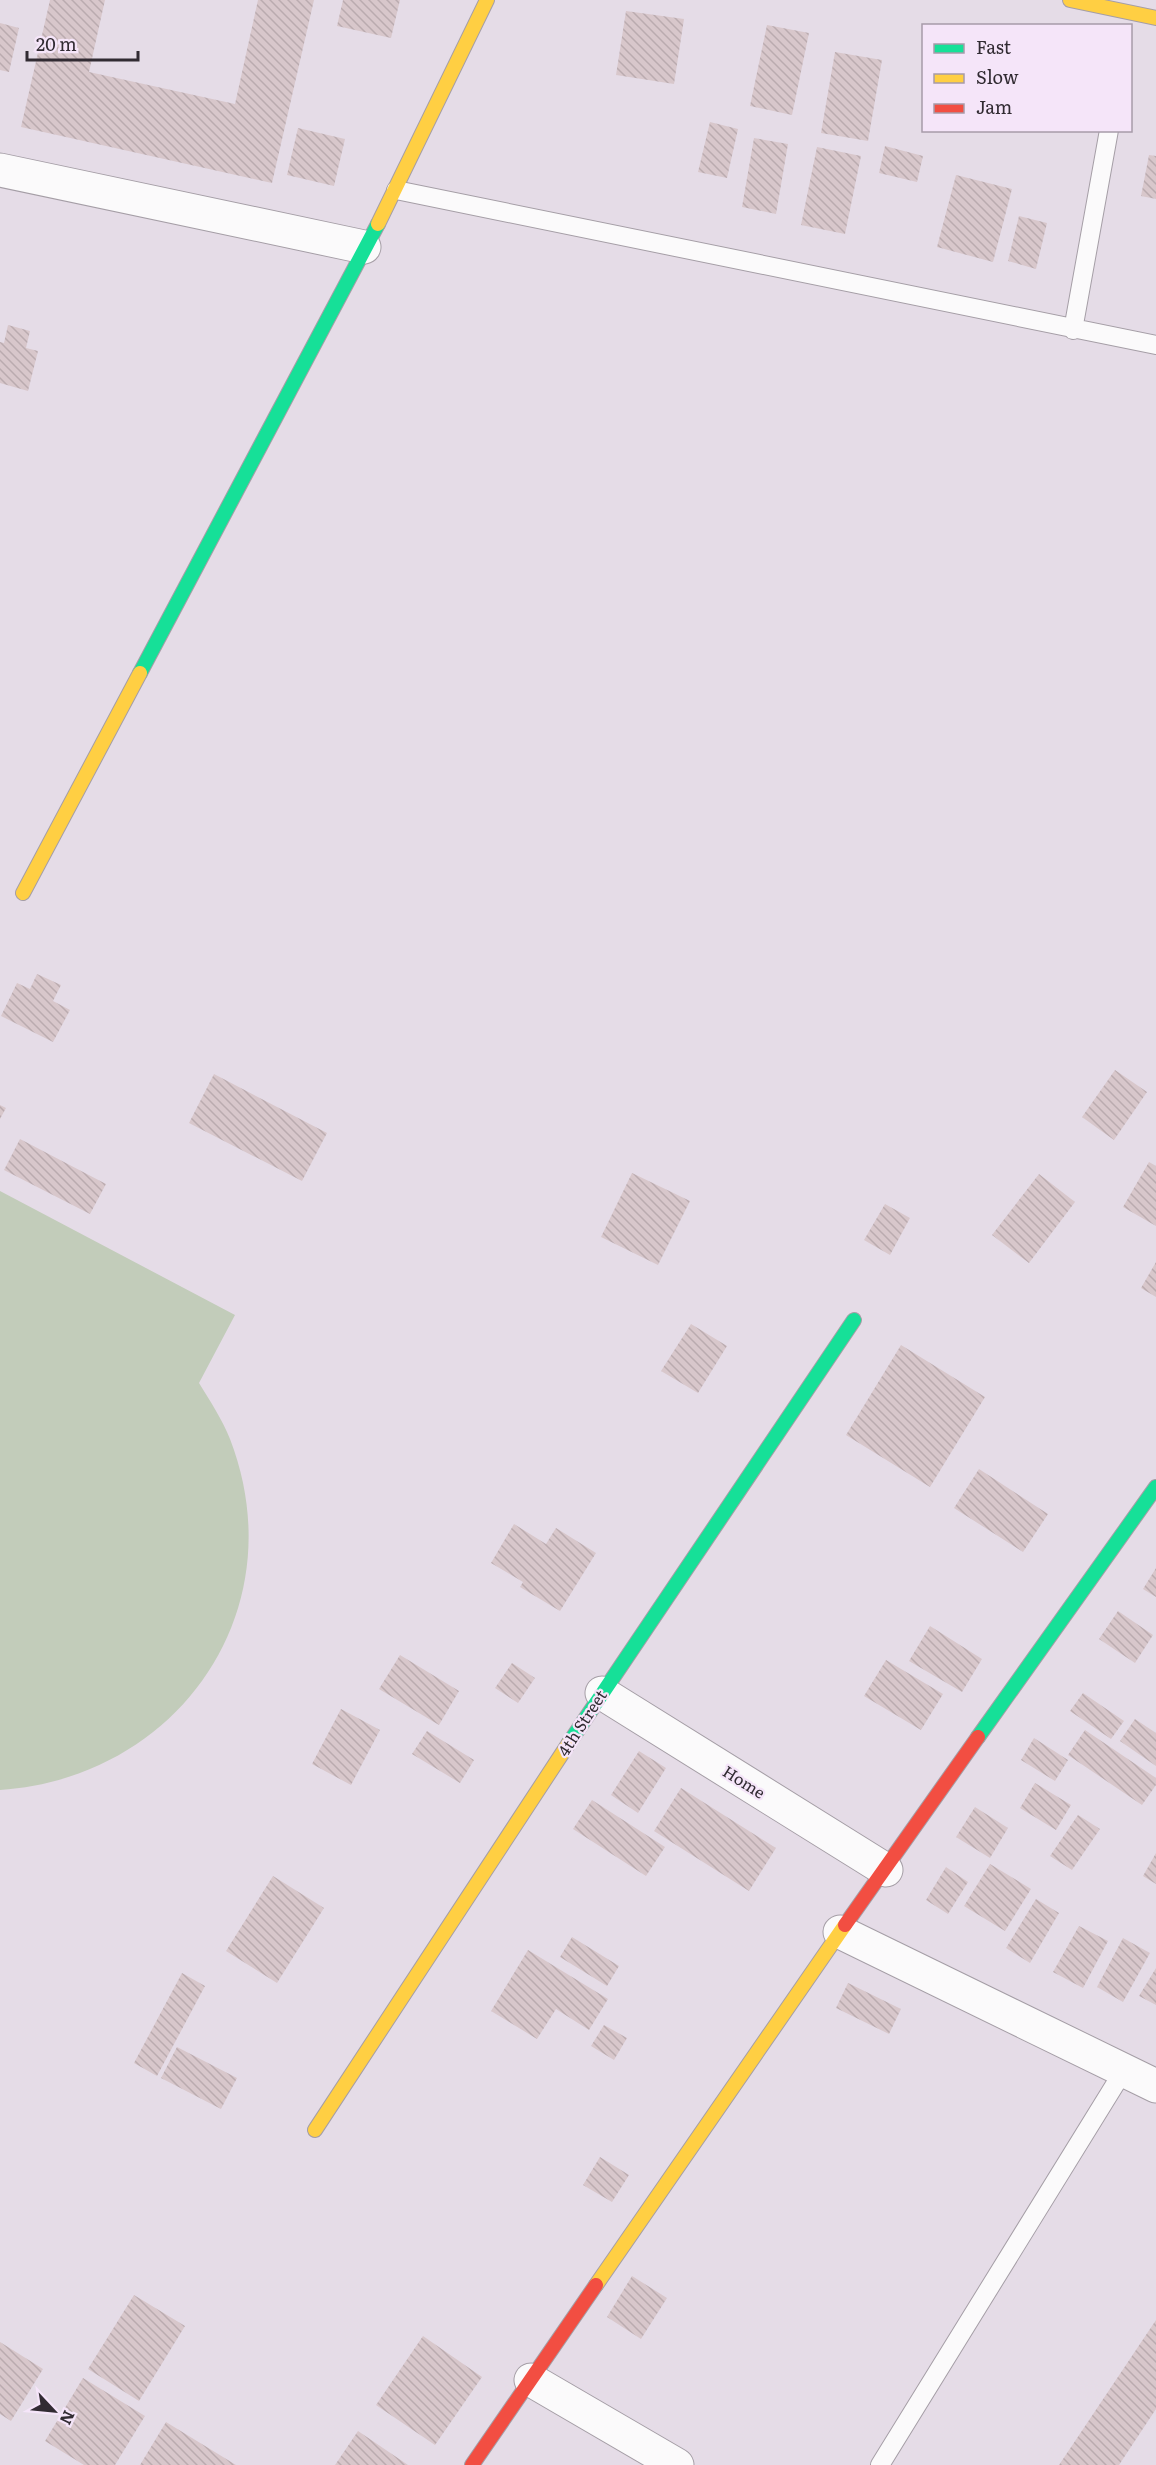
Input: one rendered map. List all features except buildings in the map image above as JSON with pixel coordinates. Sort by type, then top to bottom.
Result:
[{"type":"street","points":[[23,893],[396,190],[487,0]]},
{"type":"street","points":[[1071,0],[1130,19],[1156,18]]},
{"type":"street","points":[[0,170],[364,248]]},
{"type":"street","name":"4th Street","points":[[315,2130],[602,1693],[854,1320]]},
{"type":"street","points":[[472,2465],[840,1932],[1156,1487]]},
{"type":"street","name":"Home","points":[[602,1693],[886,1870]]},
{"type":"street","points":[[840,1932],[1156,2086]]},
{"type":"street","points":[[531,2380],[677,2465]]},
{"type":"lane","points":[[1072,330],[1109,132]]},
{"type":"lane","points":[[396,190],[1072,330],[1156,345]]},
{"type":"lane","points":[[880,2465],[1124,2070]]},
{"type":"green space","points":[[0,1191],[235,1315],[199,1383],[220,1417],[230,1439],[246,1503],[247,1564],[233,1622],[207,1674],[169,1719],[121,1754],[64,1778],[0,1790]]},
{"type":"traffic: fast","points":[[140,673],[378,224]]},
{"type":"traffic: fast","points":[[569,1743],[854,1320]]},
{"type":"traffic: fast","points":[[978,1737],[1156,1487]]},
{"type":"traffic: slow","points":[[378,224],[487,0]]},
{"type":"traffic: slow","points":[[1070,0],[1156,18]]},
{"type":"traffic: slow","points":[[23,893],[140,673]]},
{"type":"traffic: slow","points":[[315,2130],[569,1743]]},
{"type":"traffic: slow","points":[[596,2285],[845,1925]]},
{"type":"traffic: jam","points":[[845,1925],[978,1737]]},
{"type":"traffic: jam","points":[[472,2465],[596,2285]]}]
